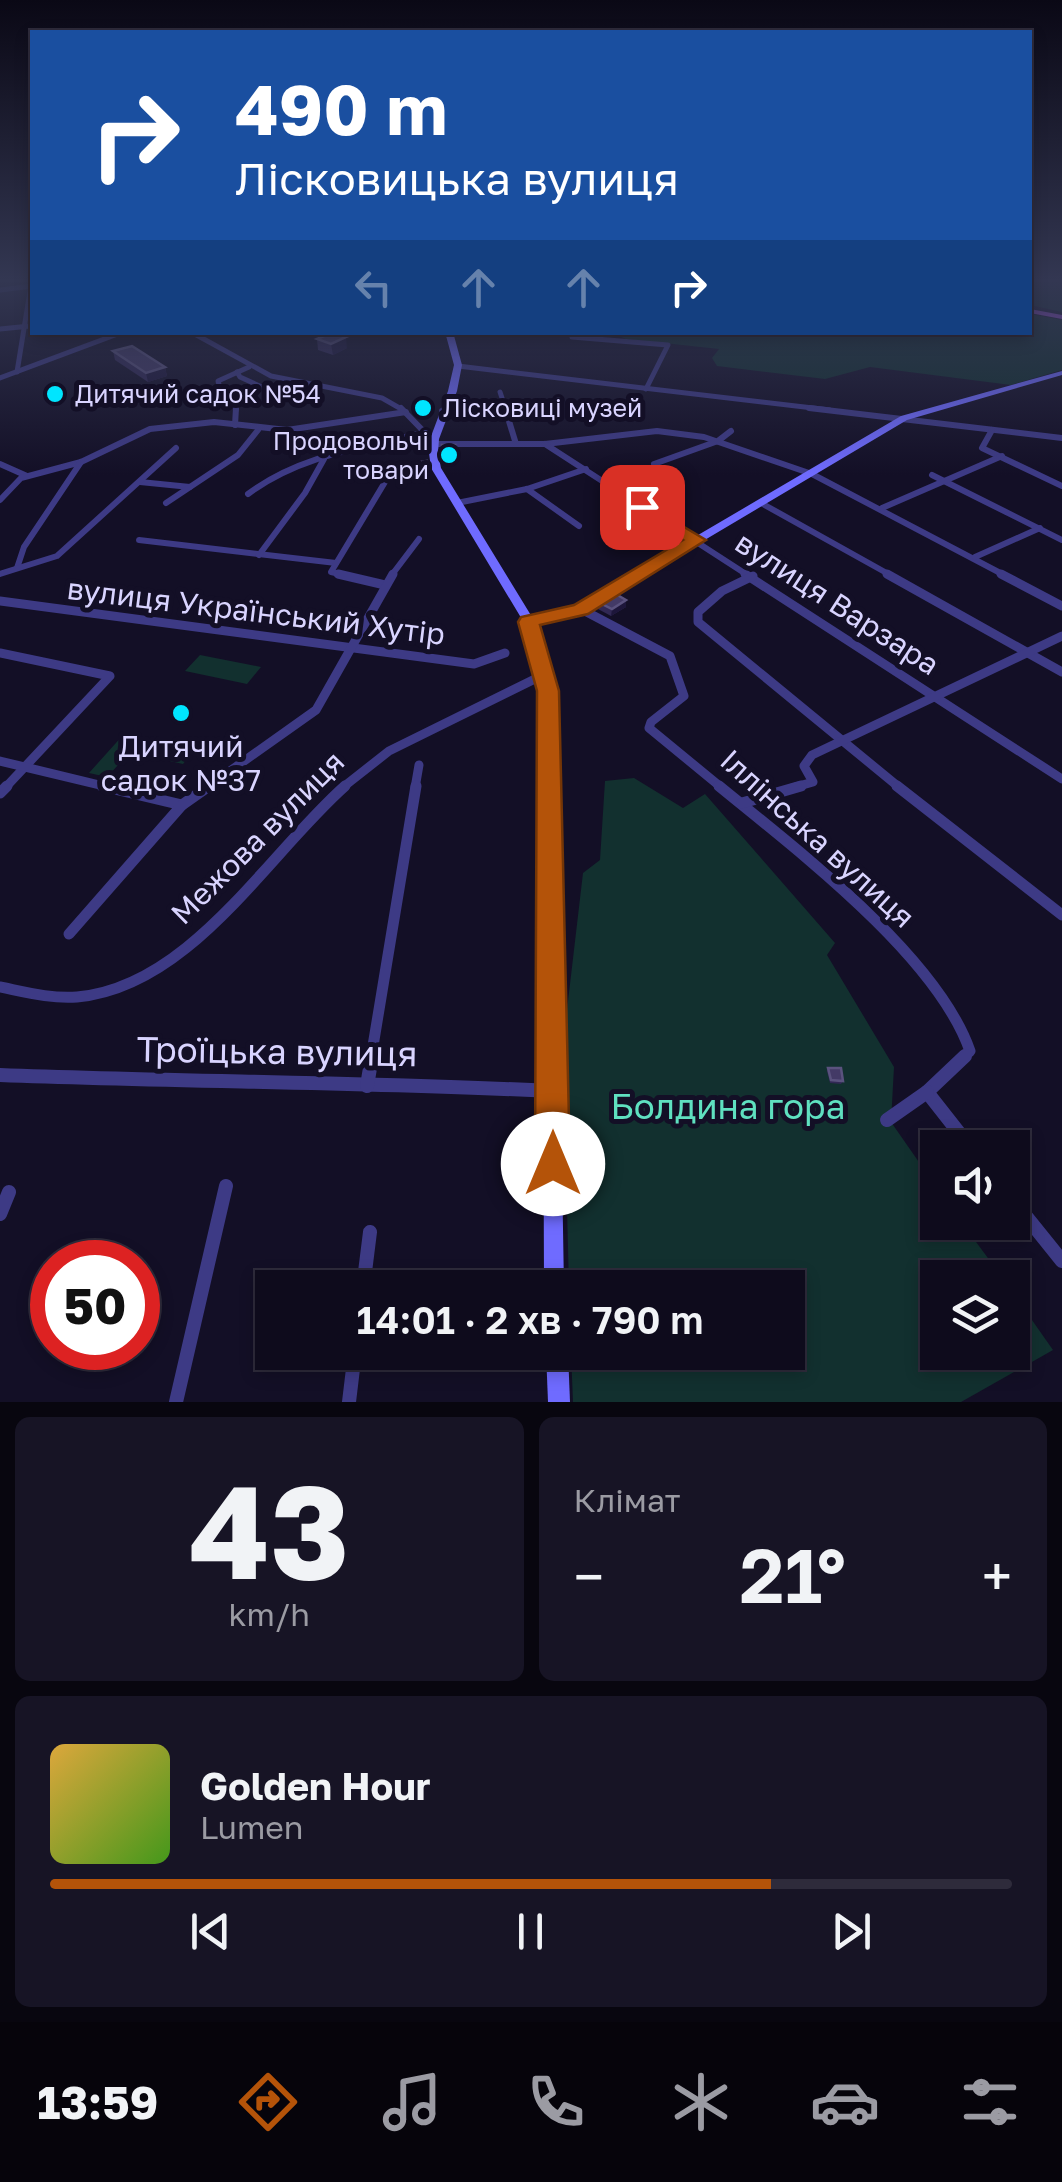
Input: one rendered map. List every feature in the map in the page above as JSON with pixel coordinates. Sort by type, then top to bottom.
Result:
[{"type":"main road","points":[[452,344],[458,366],[431,439],[436,468],[528,622],[548,691],[554,1270]]},
{"type":"main road","points":[[528,622],[581,609],[904,418],[1062,373]]},
{"type":"main road","points":[[558,1370],[559,1402]]},
{"type":"street","points":[[18,372],[25,344]]},
{"type":"street","points":[[0,378],[90,344]]},
{"type":"street","points":[[212,344],[250,367],[294,381],[372,394],[406,412],[431,439]]},
{"type":"street","points":[[646,389],[668,345],[661,344]]},
{"type":"street","points":[[458,366],[1062,438]]},
{"type":"street","points":[[236,425],[236,402],[222,396],[218,380],[250,367]]},
{"type":"street","points":[[237,372],[240,378],[281,396],[312,401]]},
{"type":"street","points":[[500,392],[516,444]]},
{"type":"street","points":[[442,411],[506,412]]},
{"type":"street","points":[[0,500],[26,476],[81,462],[125,438],[150,430],[214,422],[258,430],[287,430],[406,412]]},
{"type":"street","points":[[166,503],[238,455],[258,430]]},
{"type":"street","points":[[992,430],[982,448],[1062,486]]},
{"type":"street","points":[[248,494],[282,469],[431,439],[545,444],[657,431],[718,440],[812,474],[1062,606]]},
{"type":"street","points":[[654,464],[718,440],[731,431]]},
{"type":"street","name":"вулиця Варзара","points":[[545,444],[1062,779]]},
{"type":"street","points":[[0,574],[57,556],[176,448]]},
{"type":"street","points":[[882,508],[1002,456]]},
{"type":"street","points":[[259,554],[300,502],[324,459]]},
{"type":"street","points":[[16,568],[24,547],[81,462]]},
{"type":"street","points":[[0,464],[26,476]]},
{"type":"street","points":[[457,503],[526,489],[586,469]]},
{"type":"street","points":[[932,475],[1062,540]]},
{"type":"street","points":[[140,482],[190,488]]},
{"type":"street","points":[[384,585],[332,572],[385,482]]},
{"type":"street","points":[[526,489],[580,526]]},
{"type":"street","points":[[760,503],[1062,672]]},
{"type":"street","points":[[974,557],[1040,528]]},
{"type":"street","points":[[69,934],[182,805],[316,710],[384,585],[420,539]]},
{"type":"street","points":[[138,540],[336,563]]},
{"type":"street","points":[[753,576],[722,591],[698,612],[698,622],[842,743],[1062,915]]},
{"type":"street","name":"вулиця Український Хутір","points":[[0,601],[474,664],[506,653]]},
{"type":"street","name":"Іллінська вулиця","points":[[581,609],[670,656],[684,696],[651,722],[649,728],[867,914],[954,1012],[970,1038],[970,1051],[927,1092]]},
{"type":"street","points":[[742,804],[813,782],[804,766],[812,755],[1062,636]]},
{"type":"street","points":[[0,653],[110,676],[0,792]]},
{"type":"street","name":"Межова вулиця","points":[[0,987],[79,997],[108,991],[147,972],[192,941],[261,876],[336,792],[377,758],[543,676]]},
{"type":"street","points":[[0,761],[182,805]]},
{"type":"street","points":[[368,1086],[419,764]]},
{"type":"street","name":"Троїцька вулиця","points":[[0,1075],[368,1086],[415,1084],[552,1091]]},
{"type":"street","points":[[887,1120],[927,1092],[957,1130]]},
{"type":"street","points":[[176,1402],[226,1186]]},
{"type":"street","points":[[0,1214],[9,1192]]},
{"type":"street","points":[[1030,1222],[1062,1262]]},
{"type":"street","points":[[365,1270],[370,1232]]},
{"type":"street","points":[[349,1402],[353,1370]]},
{"type":"green space","points":[[676,344],[1062,344],[1062,370],[1011,385],[870,367],[825,379],[717,366],[712,358],[719,349]]},
{"type":"green space","points":[[200,655],[261,667],[247,684],[185,671]]},
{"type":"green space","points":[[124,734],[194,750],[183,764],[130,752],[107,777],[89,773]]},
{"type":"green space","name":"Болдина гора","points":[[634,778],[683,808],[705,794],[835,943],[827,955],[894,1067],[891,1122],[920,1164],[920,1240],[975,1240],[989,1260],[920,1260],[920,1370],[1018,1370],[961,1402],[573,1402],[572,1370],[805,1370],[805,1270],[569,1270],[563,1044],[583,873],[600,860],[605,781]]},
{"type":"green space","name":"Болдина гора","points":[[1030,1317],[1053,1350],[1030,1363]]},
{"type":"building","points":[[132,346],[165,367],[146,373],[113,351]]},
{"type":"building","points":[[442,445],[455,445],[451,456],[443,456]]},
{"type":"building","points":[[427,461],[430,469],[418,470],[415,463]]},
{"type":"building","points":[[614,593],[626,600],[612,609],[598,602]]},
{"type":"building","points":[[828,1068],[841,1068],[843,1081],[831,1080]]},
{"type":"place","name":"Дитячий садок №54","points":[[55,394]]},
{"type":"place","name":"Лісковиці музей","points":[[423,408]]},
{"type":"place","name":"Продовольчі товари","points":[[449,455]]},
{"type":"place","name":"Дитячий садок №37","points":[[181,713]]},
{"type":"route","points":[[553,1164],[548,691],[528,622],[581,609],[696,540],[642,507]]}]
